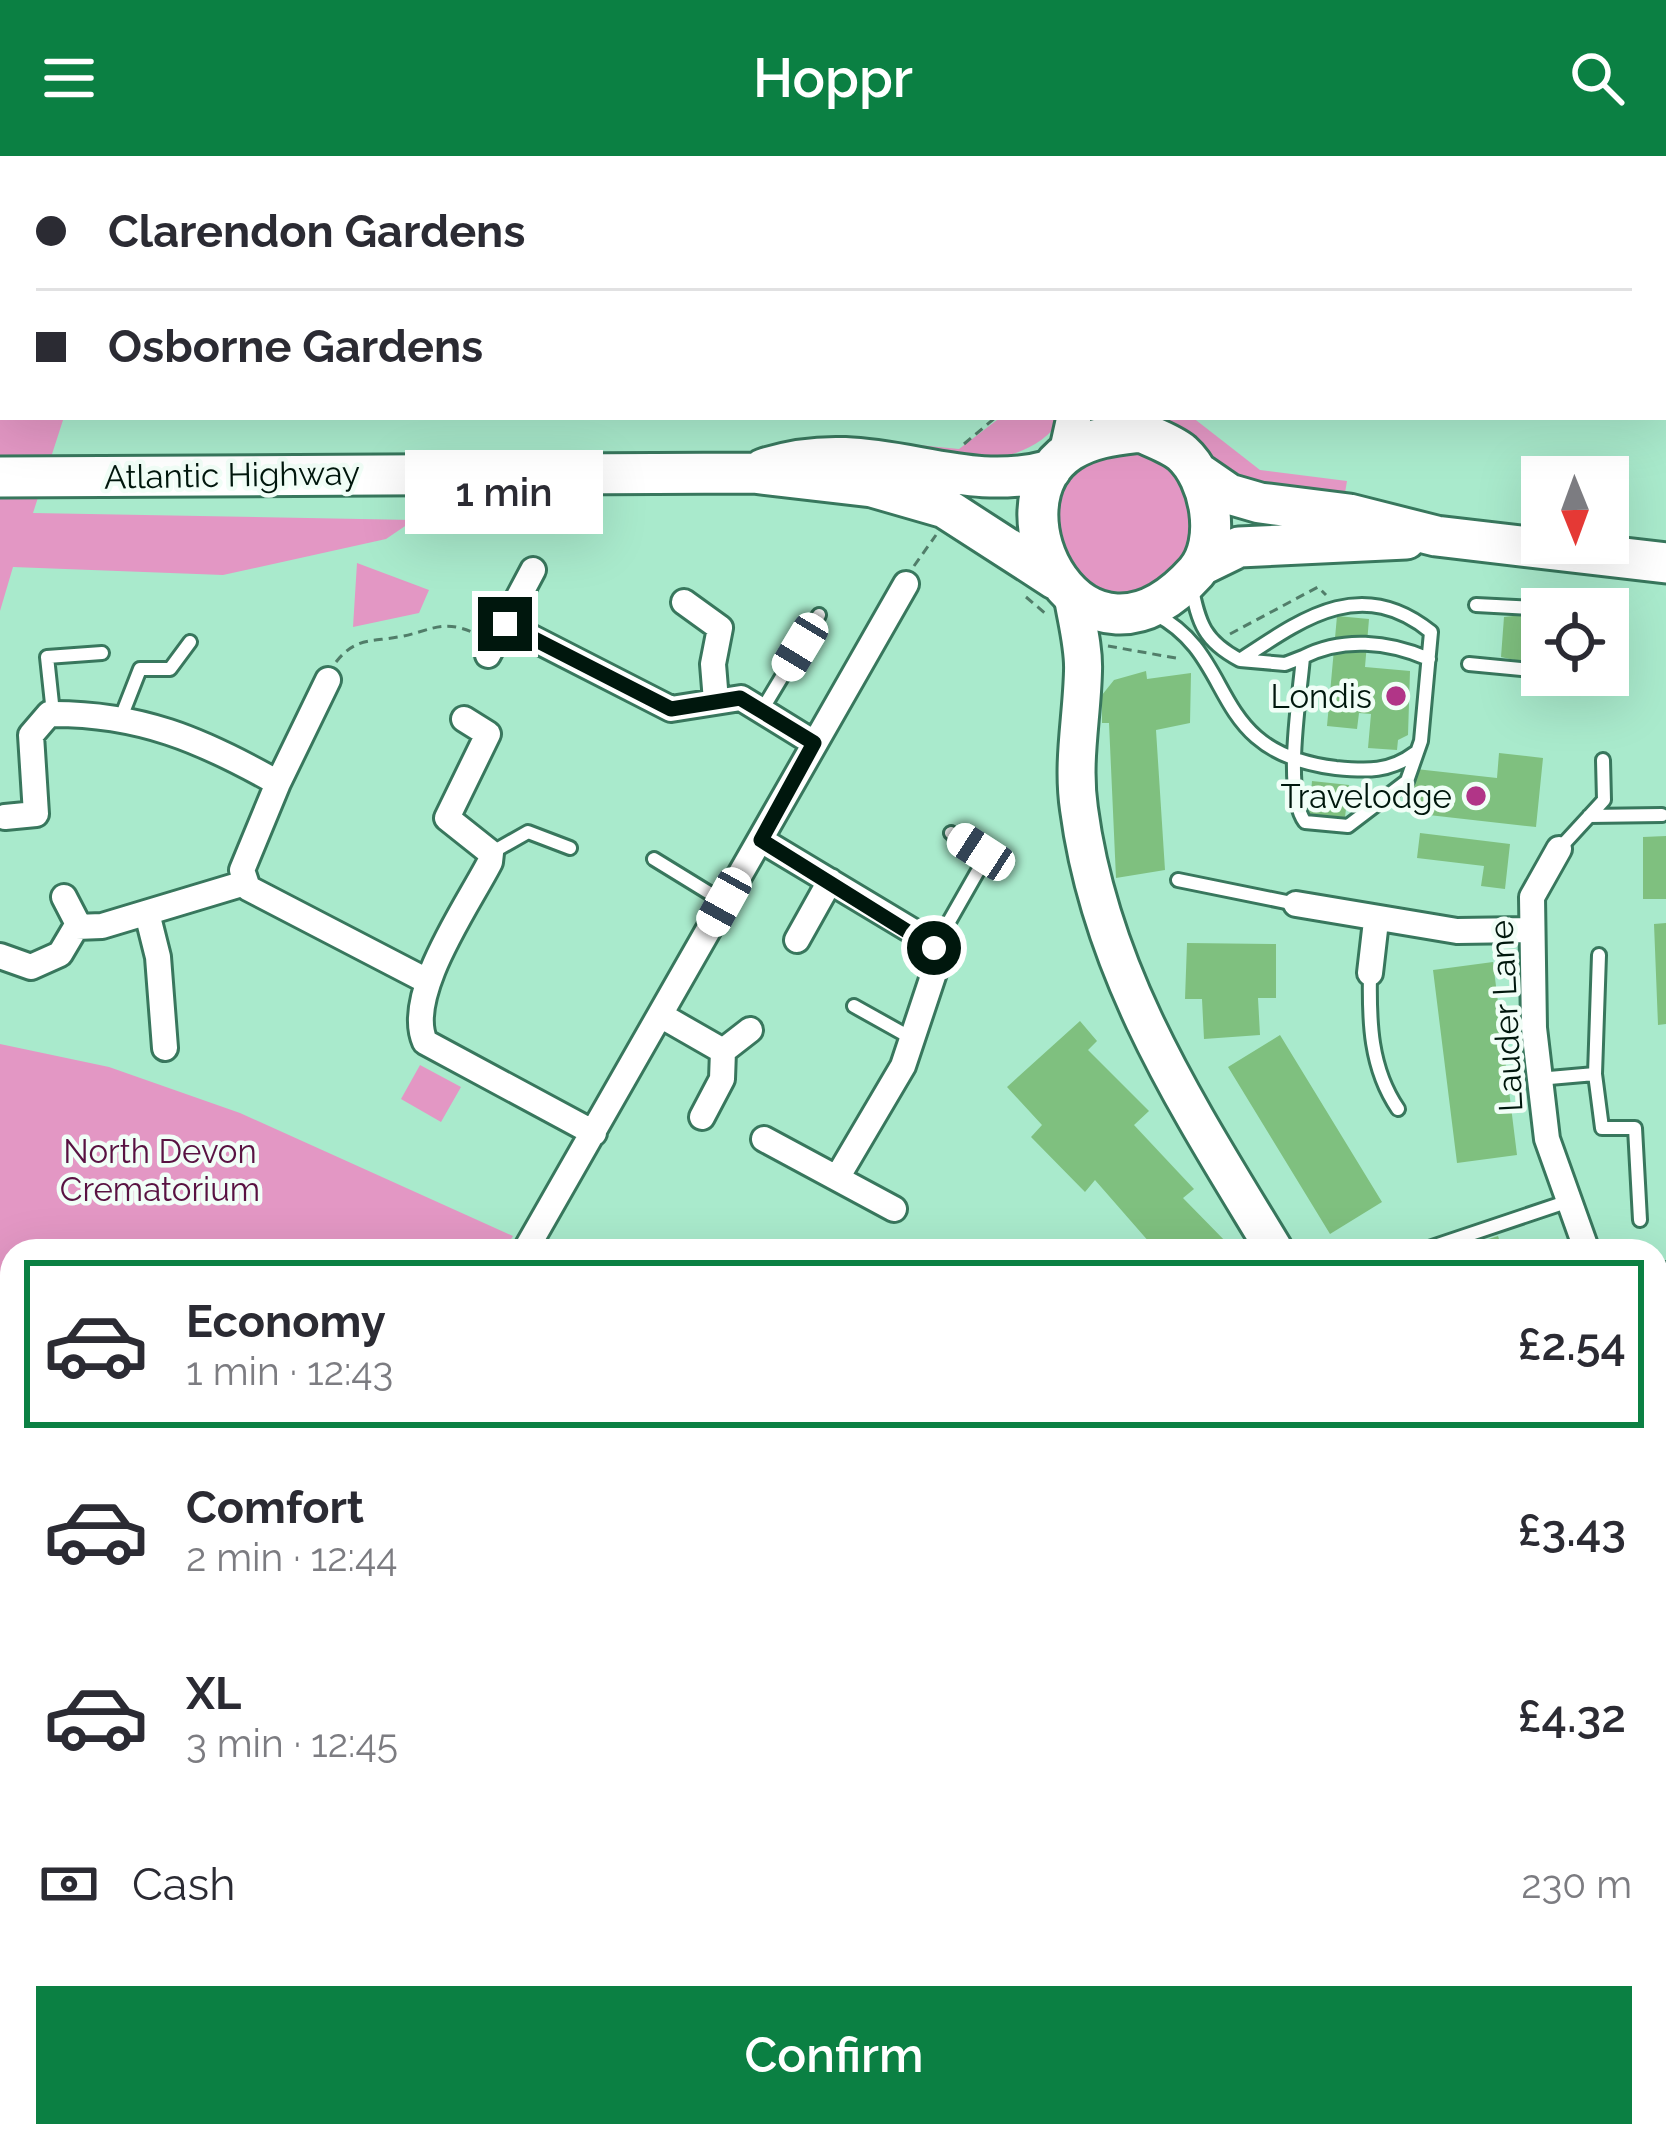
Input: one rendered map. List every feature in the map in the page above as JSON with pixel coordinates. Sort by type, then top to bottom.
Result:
[{"type":"highway","points":[[1436,536],[1239,547],[1196,572],[1170,598],[1139,611],[1098,610],[1064,588],[1040,530],[1041,503],[1064,447],[1135,424],[1182,453],[1197,472],[1229,494],[1260,503],[1349,514],[1436,536],[1666,563]]},
{"type":"highway","name":"Atlantic Highway","points":[[753,472],[803,456],[849,455],[995,479],[1064,447]]},
{"type":"highway","name":"Atlantic Highway","points":[[0,477],[753,472],[872,487],[928,502],[1064,588]]},
{"type":"highway","points":[[1196,572],[1210,524],[1197,472]]},
{"type":"main road","points":[[1064,588],[1084,672]]},
{"type":"main road","points":[[1139,611],[1101,643],[1084,672],[1076,724],[1078,802],[1102,922],[1161,1060],[1268,1239]]},
{"type":"street","points":[[533,570],[496,641],[671,709],[740,698],[814,743]]},
{"type":"street","points":[[532,1239],[906,584]]},
{"type":"street","points":[[684,602],[720,628],[712,664],[716,701]]},
{"type":"street","points":[[328,680],[242,870],[245,883],[256,895],[427,981]]},
{"type":"street","points":[[36,814],[32,735],[38,722],[53,714],[120,720],[192,736],[278,783]]},
{"type":"street","points":[[464,718],[514,743]]},
{"type":"street","points":[[488,734],[447,818],[490,858],[427,981],[420,1030],[425,1042],[594,1133]]},
{"type":"street","points":[[5,817],[62,814]]},
{"type":"street","points":[[761,840],[934,948],[939,969],[896,1081],[837,1178]]},
{"type":"street","name":"Lauder Lane","points":[[1559,849],[1532,896],[1538,1079],[1566,1202],[1582,1239]]},
{"type":"street","points":[[796,940],[830,881]]},
{"type":"street","points":[[0,956],[31,967],[60,954],[79,926],[147,913],[245,883]]},
{"type":"street","points":[[64,897],[79,926]]},
{"type":"street","points":[[1296,904],[1457,931],[1532,930]]},
{"type":"street","points":[[147,913],[158,957],[165,1048]]},
{"type":"street","points":[[1370,973],[1376,921]]},
{"type":"street","points":[[662,1016],[723,1051]]},
{"type":"street","points":[[702,1117],[722,1078],[723,1051],[749,1030]]},
{"type":"street","points":[[764,1139],[894,1210]]},
{"type":"lane","points":[[1196,572],[1198,626],[1212,643],[1240,660],[1286,664],[1334,641],[1410,650],[1429,658]]},
{"type":"lane","points":[[1240,660],[1310,614],[1335,605],[1388,609],[1431,632],[1421,741],[1407,781],[1348,826],[1305,822],[1298,813],[1295,761],[1303,657]]},
{"type":"lane","points":[[1476,605],[1521,607]]},
{"type":"lane","points":[[1139,611],[1184,634],[1259,743],[1295,761],[1366,771],[1392,767],[1414,754],[1421,741]]},
{"type":"lane","points":[[762,710],[819,615]]},
{"type":"lane","points":[[120,720],[140,669],[170,668],[190,642]]},
{"type":"lane","points":[[53,714],[47,657],[103,653]]},
{"type":"lane","points":[[1469,664],[1521,668]]},
{"type":"lane","points":[[1559,849],[1604,800],[1603,760]]},
{"type":"lane","points":[[1589,816],[1662,815]]},
{"type":"lane","points":[[490,858],[528,832],[570,848]]},
{"type":"lane","points":[[934,948],[983,862],[981,852],[951,833]]},
{"type":"lane","points":[[653,859],[724,902]]},
{"type":"lane","points":[[1178,880],[1213,883],[1296,904]]},
{"type":"lane","points":[[1598,955],[1595,1074],[1602,1128],[1636,1128],[1640,1220]]},
{"type":"lane","points":[[1370,973],[1369,1021],[1378,1069],[1398,1109]]},
{"type":"lane","points":[[854,1006],[913,1039]]},
{"type":"lane","points":[[1538,1079],[1595,1074]]},
{"type":"lane","points":[[1456,1239],[1566,1202]]},
{"type":"path","points":[[906,584],[940,529]]},
{"type":"path","points":[[328,680],[348,647],[370,638],[450,624],[496,641]]},
{"type":"green space","points":[[0,420],[63,420],[33,513],[414,520],[386,539],[223,575],[13,567],[0,611]]},
{"type":"green space","points":[[997,420],[1060,420],[1044,438],[996,458],[940,457],[856,444],[856,439],[959,449]]},
{"type":"green space","points":[[1166,420],[1196,420],[1260,470],[1347,481],[1344,499],[1254,485],[1219,464]]},
{"type":"green space","points":[[1124,452],[1151,458],[1173,473],[1188,495],[1194,522],[1188,549],[1173,571],[1151,586],[1124,592],[1097,586],[1075,571],[1060,549],[1054,522],[1060,495],[1075,473],[1097,458]]},
{"type":"green space","points":[[357,563],[429,590],[419,613],[353,627]]},
{"type":"green space","name":"North Devon Crematorium","points":[[0,1044],[109,1067],[240,1113],[513,1236],[511,1239],[0,1239]]},
{"type":"green space","points":[[420,1065],[461,1087],[441,1122],[401,1099]]},
{"type":"building","points":[[1521,615],[1521,661],[1501,657],[1504,617]]},
{"type":"building","points":[[1337,616],[1369,619],[1365,667],[1410,671],[1408,735],[1398,740],[1397,750],[1368,748],[1371,714],[1359,713],[1357,729],[1327,726]]},
{"type":"building","points":[[1146,671],[1147,679],[1191,673],[1190,723],[1156,730],[1165,870],[1116,878],[1109,723],[1102,723],[1102,695],[1114,680]]},
{"type":"building","name":"Travelodge","points":[[1499,753],[1543,758],[1536,827],[1411,813],[1416,769],[1497,778]]},
{"type":"building","points":[[1312,781],[1349,785],[1345,817],[1309,814]]},
{"type":"building","points":[[1420,833],[1510,844],[1505,889],[1481,886],[1484,866],[1417,858]]},
{"type":"building","points":[[1666,836],[1666,899],[1643,899],[1643,837]]},
{"type":"building","points":[[1666,923],[1666,1024],[1658,1025],[1654,924]]},
{"type":"building","points":[[1187,943],[1276,944],[1276,998],[1258,998],[1260,1035],[1204,1039],[1202,999],[1185,999]]},
{"type":"building","points":[[1493,962],[1517,1155],[1457,1163],[1433,970]]},
{"type":"building","points":[[1080,1021],[1097,1041],[1088,1050],[1149,1111],[1134,1125],[1194,1189],[1183,1198],[1223,1239],[1147,1239],[1095,1180],[1085,1192],[1031,1137],[1042,1125],[1007,1087]]},
{"type":"building","points":[[1280,1035],[1382,1202],[1330,1234],[1228,1067]]},
{"type":"place","name":"Londis","points":[[1396,696]]},
{"type":"place","name":"Travelodge","points":[[1476,796]]},
{"type":"route","points":[[505,624],[671,709],[740,698],[814,743],[761,840],[934,948]]}]
